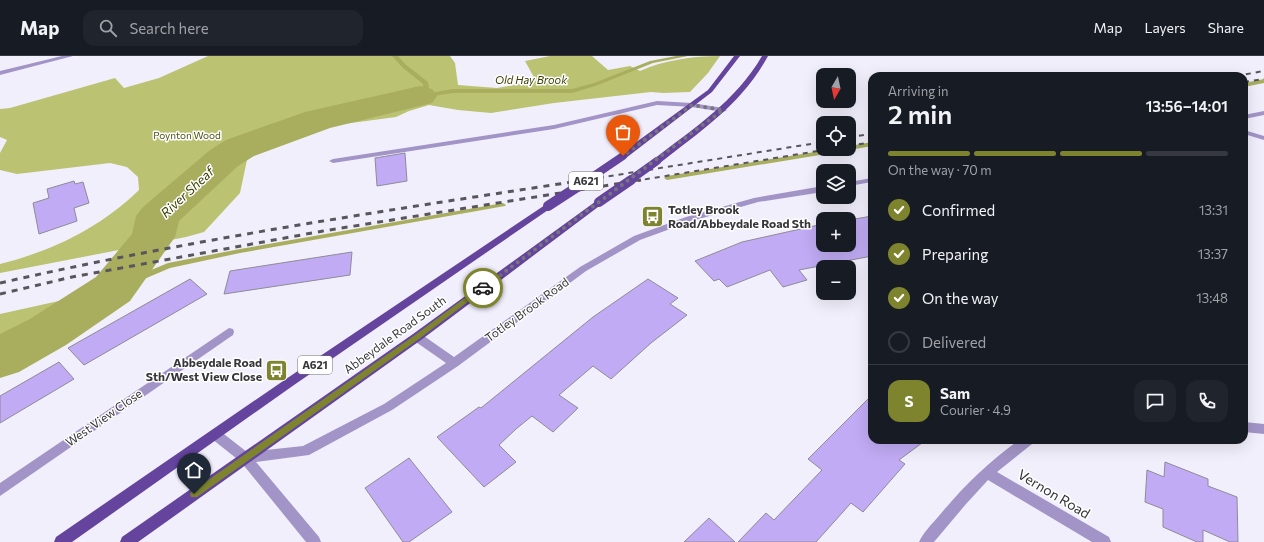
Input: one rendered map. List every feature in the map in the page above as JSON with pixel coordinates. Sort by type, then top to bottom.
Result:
[{"type":"main road","name":"A621","points":[[61,542],[290,382],[623,156],[710,91],[737,56]]},
{"type":"main road","name":"A621","points":[[723,110],[746,86],[765,56]]},
{"type":"main road","name":"Abbeydale Road South","points":[[127,542],[417,337],[599,202],[657,161],[723,110]]},
{"type":"street","points":[[0,73],[70,56]]},
{"type":"street","points":[[333,161],[554,127],[657,103],[692,105],[723,110]]},
{"type":"street","points":[[1248,116],[1264,113]]},
{"type":"street","points":[[1248,133],[1264,138]]},
{"type":"street","points":[[856,183],[868,181]]},
{"type":"street","name":"Totley Brook Road","points":[[246,458],[305,451],[388,407],[454,363],[582,269],[637,238],[689,219],[749,202],[816,190]]},
{"type":"street","name":"West View Close","points":[[0,490],[229,332]]},
{"type":"street","points":[[417,337],[454,363]]},
{"type":"street","points":[[1248,427],[1264,428]]},
{"type":"street","points":[[216,435],[246,458],[314,542]]},
{"type":"street","points":[[926,542],[958,501],[1009,453],[1022,444]]},
{"type":"street","name":"Vernon Road","points":[[987,473],[1104,542]]},
{"type":"green space","name":"Poynton Wood","points":[[208,56],[450,56],[455,63],[458,85],[497,88],[536,81],[525,61],[550,56],[592,56],[608,70],[630,66],[640,71],[679,59],[720,56],[708,73],[690,92],[651,92],[554,103],[491,113],[458,110],[429,105],[396,117],[336,125],[248,155],[240,193],[204,232],[186,237],[0,273],[0,264],[19,259],[57,245],[92,227],[124,204],[139,190],[138,177],[127,167],[110,163],[17,174],[0,170],[0,153],[7,140],[0,137],[0,109],[10,108],[115,78],[124,88],[159,78]]},
{"type":"green space","points":[[113,289],[48,332],[0,358],[0,314]]},
{"type":"building","points":[[405,153],[407,181],[377,186],[375,158]]},
{"type":"building","points":[[74,181],[75,184],[83,182],[89,203],[74,208],[77,221],[39,234],[33,203],[49,198],[47,189]]},
{"type":"building","points":[[868,217],[868,257],[851,260],[816,260],[816,267],[799,270],[807,280],[783,287],[770,270],[727,287],[719,279],[714,281],[695,261],[742,242],[816,226],[816,252],[856,252],[856,219]]},
{"type":"building","points":[[352,252],[350,275],[224,294],[230,271]]},
{"type":"building","points":[[190,279],[207,294],[84,365],[68,348]]},
{"type":"building","points":[[648,279],[678,298],[670,304],[687,315],[651,343],[611,379],[593,366],[559,395],[578,408],[553,432],[532,416],[516,429],[499,445],[516,462],[484,487],[437,437],[479,407],[481,408],[593,317]]},
{"type":"building","points":[[59,362],[74,379],[0,423],[0,396]]},
{"type":"building","points":[[868,399],[868,444],[921,444],[899,460],[905,464],[863,512],[851,503],[816,542],[738,542],[766,513],[774,520],[822,470],[808,459]]},
{"type":"building","points":[[409,458],[452,512],[409,542],[403,542],[365,488]]},
{"type":"building","points":[[1165,462],[1208,479],[1208,486],[1237,497],[1238,542],[1230,542],[1203,530],[1203,542],[1197,542],[1163,527],[1163,509],[1145,502],[1147,470],[1164,477]]},
{"type":"building","points":[[709,518],[735,542],[684,542]]},
{"type":"waterway","name":"Old Hay Brook","points":[[395,56],[404,66],[426,83],[426,87],[420,96],[453,91],[572,91],[596,84],[652,62],[685,56]]},
{"type":"waterway","points":[[1248,84],[1264,81]]},
{"type":"waterway","name":"River Sheaf","points":[[0,358],[48,332],[113,289],[153,237],[158,216],[224,158],[240,148],[318,120],[420,96]]},
{"type":"waterway","points":[[856,147],[868,145]]},
{"type":"waterway","points":[[667,178],[816,154]]},
{"type":"waterway","points":[[113,289],[168,266],[240,251],[503,205]]},
{"type":"railway","points":[[1248,74],[1264,71]]},
{"type":"railway","points":[[1248,81],[1264,79]]},
{"type":"railway","points":[[856,136],[868,135]]},
{"type":"railway","points":[[579,181],[816,143]]},
{"type":"railway","points":[[856,145],[868,143]]},
{"type":"railway","points":[[635,181],[816,151]]},
{"type":"railway","points":[[0,283],[73,267],[218,239],[365,214],[585,180]]},
{"type":"railway","points":[[0,294],[72,277],[323,231],[641,180]]},
{"type":"way so far","points":[[483,288],[666,154],[723,110],[692,105],[623,156]]},
{"type":"place","name":"Totley Brook Road/Abbeydale Road Sth","points":[[652,217]]},
{"type":"place","name":"Abbeydale Road Sth/West View Close","points":[[277,370]]},
{"type":"route","points":[[194,494],[417,337],[483,288]]}]
